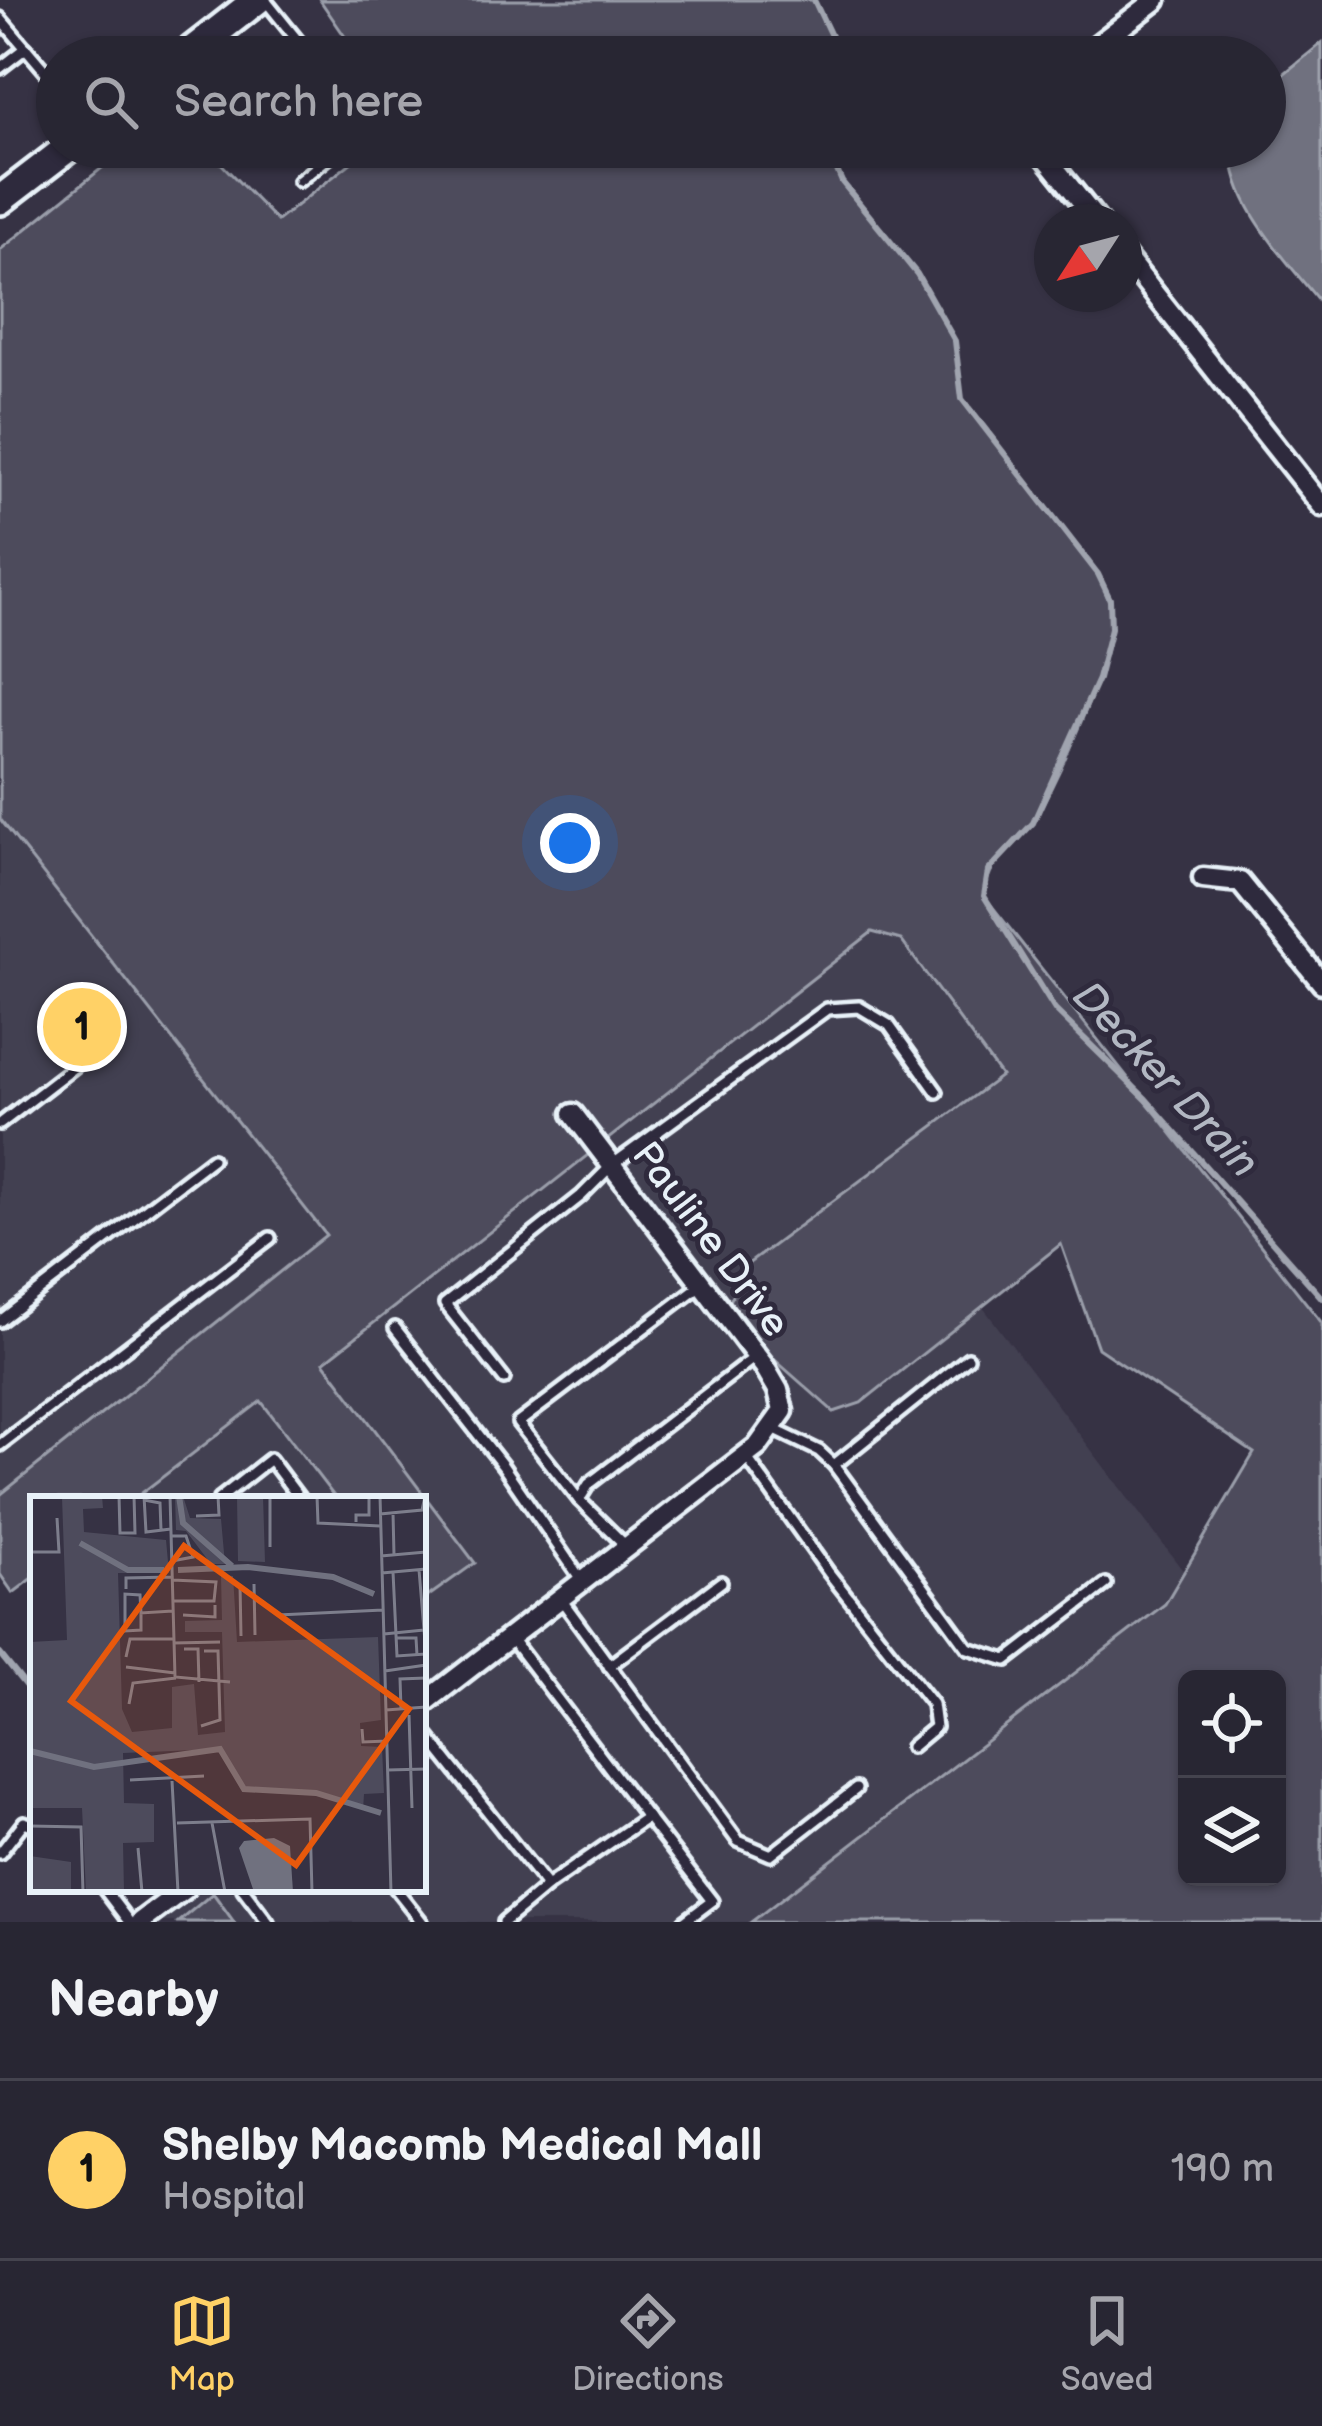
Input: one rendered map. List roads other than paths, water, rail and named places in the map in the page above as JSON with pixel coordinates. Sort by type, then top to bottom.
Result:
[{"type":"street","points":[[212,36],[261,0]]},
{"type":"street","points":[[1109,36],[1156,0]]},
{"type":"street","points":[[0,200],[42,168]]},
{"type":"street","points":[[1055,168],[1084,204]]},
{"type":"street","points":[[1142,278],[1322,506]]},
{"type":"street","points":[[1203,878],[1240,882],[1322,983]]},
{"type":"street","name":"Pauline Drive","points":[[573,1114],[757,1356],[778,1390],[783,1411],[773,1429]]},
{"type":"street","points":[[426,1696],[627,1547],[773,1429]]},
{"type":"street","points":[[140,1922],[180,1892]]},
{"type":"lane","points":[[261,0],[293,36]]},
{"type":"lane","points":[[0,18],[36,60]]},
{"type":"lane","points":[[0,68],[26,48]]},
{"type":"lane","points":[[299,181],[315,168]]},
{"type":"lane","points":[[504,1379],[445,1304],[581,1196],[612,1165],[827,1009],[859,1007],[889,1025],[938,1092]]},
{"type":"lane","points":[[2,1117],[118,1033]]},
{"type":"lane","points":[[0,1321],[212,1159]]},
{"type":"lane","points":[[0,1444],[270,1238]]},
{"type":"lane","points":[[627,1547],[579,1501],[518,1423],[702,1284]]},
{"type":"lane","points":[[395,1328],[503,1466],[582,1581]]},
{"type":"lane","points":[[579,1501],[589,1484],[757,1356]]},
{"type":"lane","points":[[835,1465],[968,1358]]},
{"type":"lane","points":[[773,1429],[819,1450],[835,1465],[968,1648],[1007,1660],[1106,1584]]},
{"type":"lane","points":[[745,1455],[932,1704],[935,1727],[911,1747]]},
{"type":"lane","points":[[223,1496],[270,1459],[298,1496]]},
{"type":"lane","points":[[609,1666],[721,1582]]},
{"type":"lane","points":[[560,1598],[738,1841],[771,1855],[856,1789]]},
{"type":"lane","points":[[510,1637],[712,1901],[684,1922]]},
{"type":"lane","points":[[426,1734],[547,1886]]},
{"type":"lane","points":[[503,1922],[647,1817]]},
{"type":"lane","points":[[0,1853],[24,1822],[30,1824]]},
{"type":"lane","points":[[106,1892],[128,1922]]},
{"type":"lane","points":[[245,1892],[268,1922]]},
{"type":"lane","points":[[398,1892],[422,1922]]},
{"type":"water","points":[[1322,43],[1322,305],[1251,211],[1234,169],[1286,168],[1286,72]]},
{"type":"waterway","name":"Decker Drain","points":[[814,0],[831,36]]},
{"type":"waterway","name":"Decker Drain","points":[[836,168],[842,182],[917,274],[955,341],[962,399],[1098,574],[1110,599],[1111,628],[1098,679],[1033,823],[988,871],[984,896],[1055,1010],[1146,1099],[1322,1298]]},
{"type":"waterway","points":[[0,1654],[30,1691]]},
{"type":"place","name":"Shelby Macomb Medical Mall","points":[[82,1027]]}]
